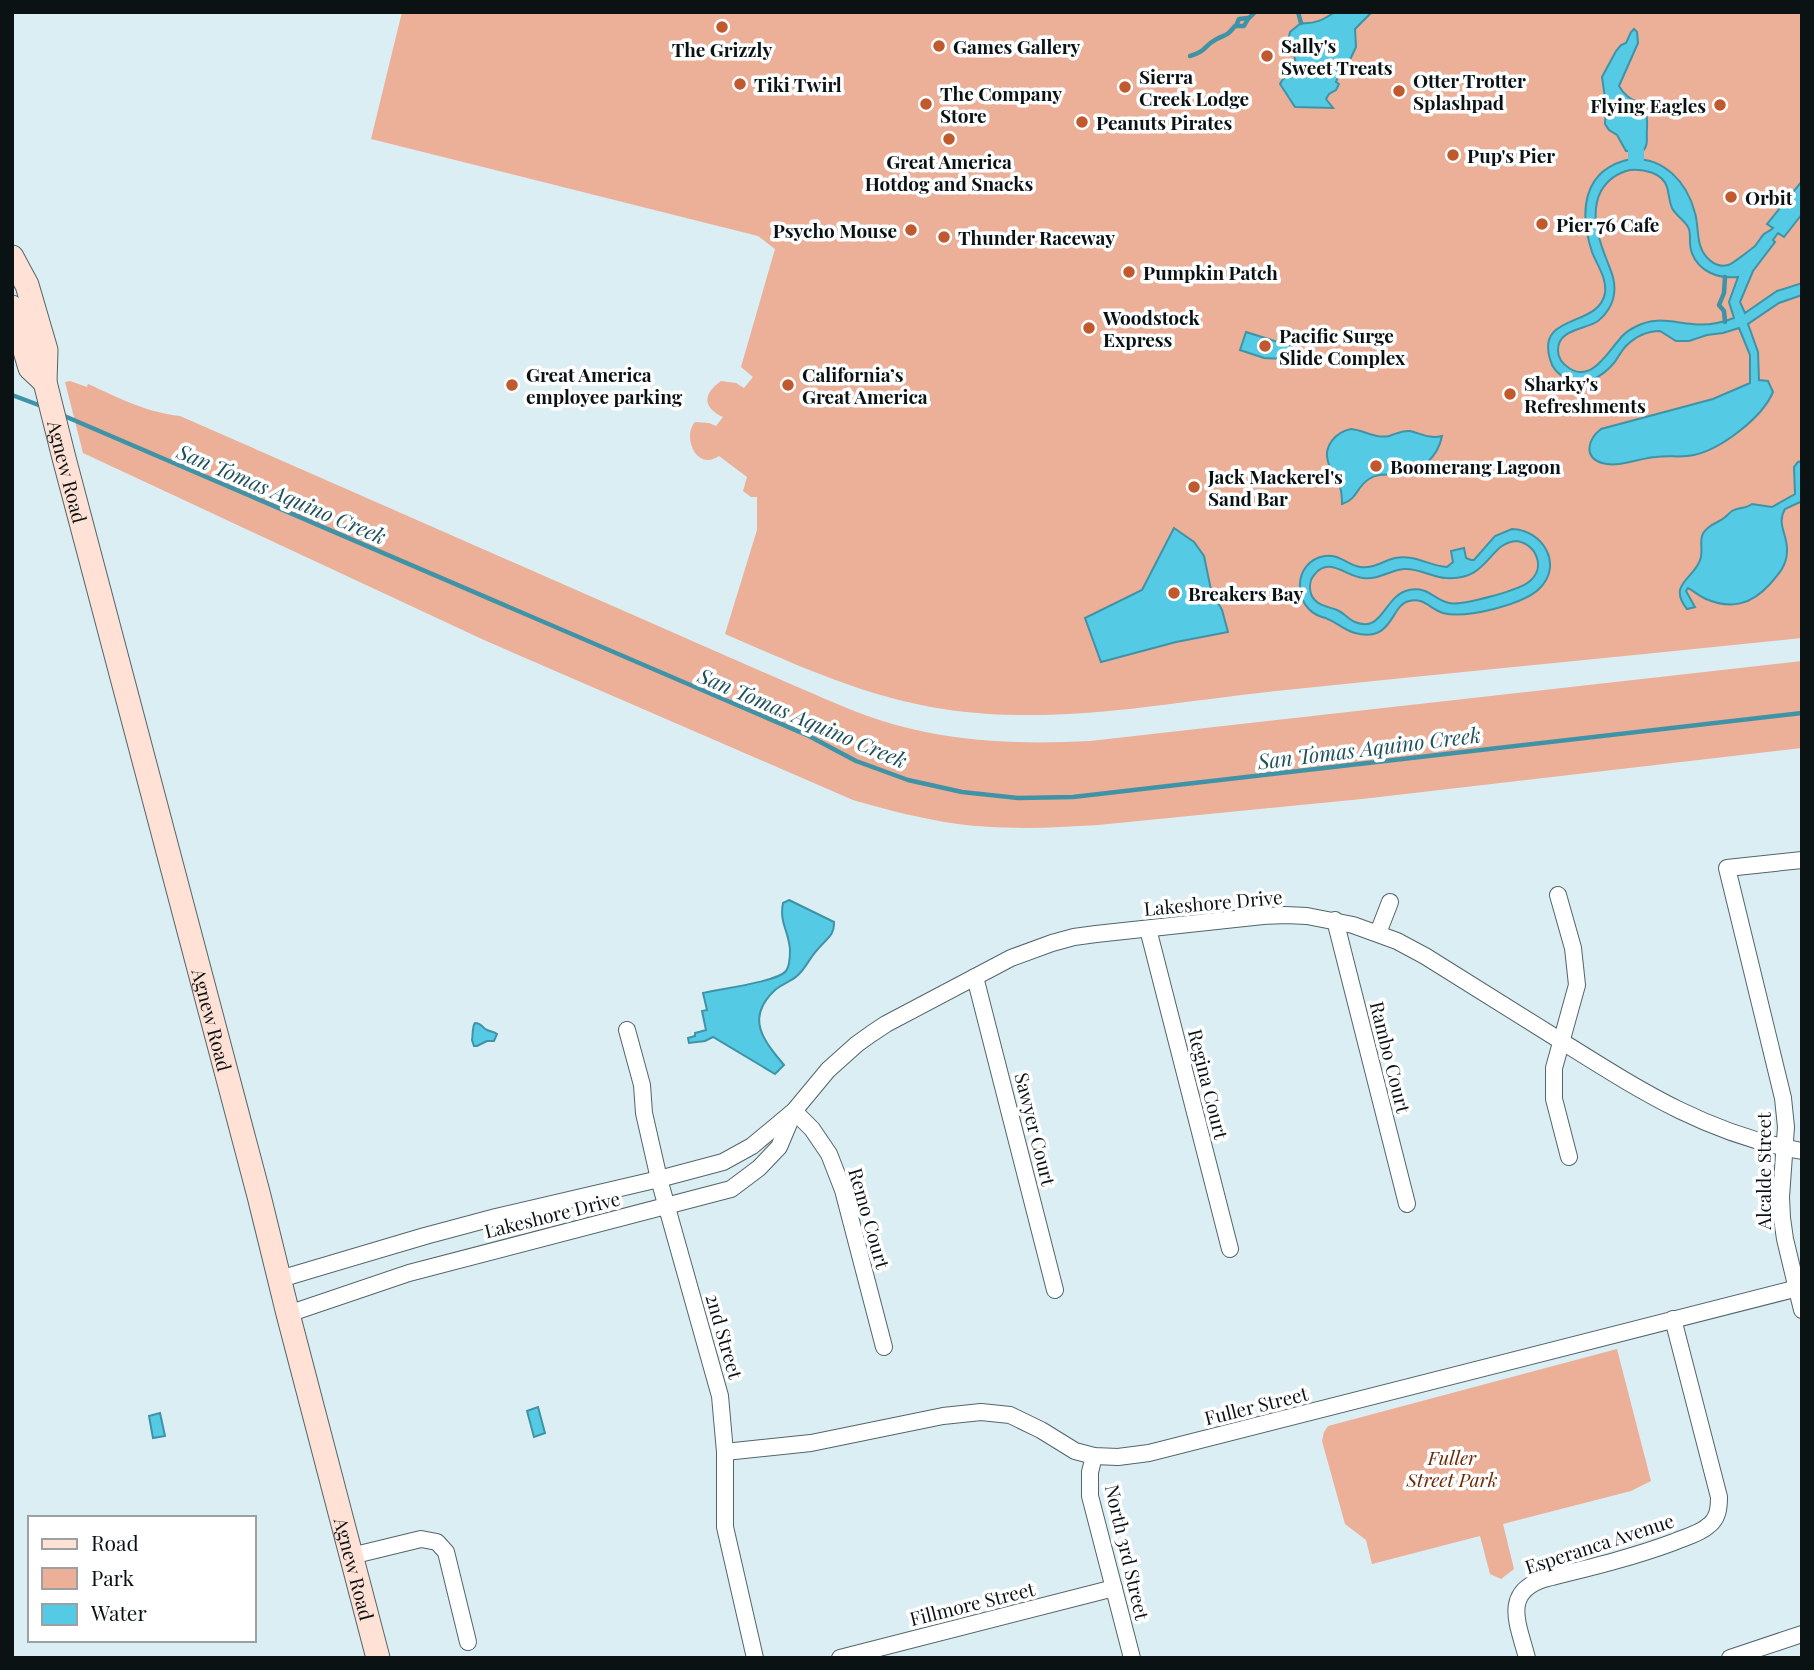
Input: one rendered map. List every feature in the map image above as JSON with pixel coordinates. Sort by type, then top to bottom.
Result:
[{"type":"street","name":"Agnew Road","points":[[12,257],[27,285],[46,350],[45,382],[64,458],[281,1279],[378,1658]]},
{"type":"street","name":"Agnew Road","points":[[12,307],[30,368],[45,382]]},
{"type":"street","name":"Alcalde Street","points":[[1802,860],[1727,868],[1794,1150],[1781,1196],[1782,1218],[1802,1310]]},
{"type":"street","points":[[1558,895],[1573,948],[1577,985],[1554,1068],[1555,1099],[1569,1157]]},
{"type":"street","points":[[1378,933],[1390,902]]},
{"type":"street","name":"Lakeshore Drive","points":[[281,1279],[496,1217],[723,1162],[752,1146],[793,1111],[828,1070],[857,1044],[886,1024],[1031,950],[1074,937],[1263,916],[1307,916],[1335,920],[1402,943],[1633,1086],[1681,1112],[1730,1133],[1794,1150]]},
{"type":"street","name":"Rambo Court","points":[[1335,920],[1407,1204]]},
{"type":"street","name":"Regina Court","points":[[1148,929],[1230,1249]]},
{"type":"street","name":"Sawyer Court","points":[[975,977],[1055,1290]]},
{"type":"street","name":"2nd Street","points":[[627,1030],[642,1085],[644,1113],[659,1179],[720,1396],[725,1452],[725,1527],[755,1658]]},
{"type":"street","name":"Lakeshore Drive","points":[[288,1314],[409,1273],[731,1189],[759,1168],[779,1147],[793,1111]]},
{"type":"street","name":"Remo Court","points":[[793,1111],[812,1129],[829,1154],[843,1190],[884,1347]]},
{"type":"street","name":"Fuller Street","points":[[725,1452],[811,1443],[943,1416],[981,1412],[1010,1415],[1075,1451],[1094,1456],[1149,1454],[1799,1287]]},
{"type":"street","name":"Esperanca Avenue","points":[[1527,1658],[1516,1611],[1523,1589],[1544,1579],[1650,1551],[1699,1532],[1716,1518],[1718,1497],[1673,1319]]},
{"type":"street","name":"North 3rd Street","points":[[1094,1456],[1090,1472],[1090,1496],[1132,1658]]},
{"type":"street","points":[[351,1556],[421,1539],[437,1542],[446,1552],[468,1642]]},
{"type":"street","name":"Fillmore Street","points":[[840,1658],[1114,1588]]},
{"type":"street","points":[[1730,1658],[1802,1634]]},
{"type":"green space","points":[[402,12],[1802,12],[1802,638],[1276,691],[1147,707],[1017,715],[931,707],[877,694],[775,656],[725,634],[757,530],[757,497],[751,497],[743,491],[747,477],[719,456],[711,460],[698,456],[690,435],[695,422],[716,426],[723,417],[708,405],[708,395],[715,386],[721,381],[736,383],[744,388],[753,377],[741,367],[775,249],[758,236],[371,139]]},
{"type":"green space","points":[[65,382],[87,387],[88,384],[144,408],[180,416],[838,704],[882,721],[934,734],[1000,741],[1090,741],[1802,661],[1802,748],[1362,799],[1098,825],[993,827],[918,817],[853,800],[484,640],[83,453]]},
{"type":"green space","name":"Fuller Street Park","points":[[1617,1349],[1651,1481],[1631,1491],[1503,1524],[1514,1569],[1501,1579],[1490,1574],[1480,1536],[1372,1564],[1366,1540],[1345,1524],[1322,1441],[1328,1426]]},
{"type":"water","points":[[1335,12],[1372,12],[1355,29],[1356,47],[1348,64],[1344,63],[1336,82],[1339,84],[1336,90],[1326,99],[1333,108],[1295,107],[1280,84],[1296,63],[1287,46],[1290,32],[1301,23],[1319,21]]},
{"type":"water","points":[[1634,29],[1638,43],[1619,86],[1645,111],[1647,141],[1643,151],[1626,151],[1617,135],[1605,124],[1606,105],[1602,77],[1616,51],[1626,43]]},
{"type":"water","points":[[1631,159],[1643,159],[1664,167],[1672,174],[1680,182],[1691,202],[1704,253],[1710,261],[1723,266],[1754,247],[1764,234],[1773,228],[1767,224],[1802,181],[1802,214],[1784,237],[1778,233],[1773,240],[1775,242],[1753,271],[1740,302],[1745,313],[1777,291],[1802,283],[1802,295],[1779,303],[1748,324],[1758,352],[1759,380],[1768,381],[1773,392],[1760,412],[1740,431],[1705,452],[1609,464],[1592,457],[1590,447],[1593,438],[1601,429],[1713,399],[1750,383],[1750,355],[1739,328],[1689,341],[1676,341],[1660,331],[1646,333],[1626,346],[1604,373],[1587,381],[1574,381],[1564,377],[1554,368],[1550,359],[1548,344],[1552,334],[1560,327],[1592,312],[1605,293],[1603,277],[1588,237],[1586,208],[1588,194],[1594,182],[1602,172]],"holes":[[[1630,170],[1652,173],[1665,182],[1672,208],[1686,223],[1691,250],[1703,269],[1723,277],[1738,277],[1729,302],[1734,318],[1698,325],[1663,321],[1642,324],[1624,334],[1598,364],[1584,372],[1577,372],[1561,361],[1558,354],[1559,344],[1567,334],[1601,319],[1611,305],[1614,294],[1613,276],[1600,242],[1596,208],[1604,187],[1613,177]]]},
{"type":"water","name":"Pacific Surge Slide Complex","points":[[1246,332],[1294,347],[1289,361],[1264,358],[1240,350]]},
{"type":"water","name":"Boomerang Lagoon","points":[[1351,429],[1379,436],[1410,431],[1430,437],[1442,436],[1437,450],[1428,462],[1409,473],[1373,477],[1365,482],[1351,499],[1342,504],[1341,489],[1328,462],[1327,451],[1336,437]]},
{"type":"water","points":[[1802,461],[1802,505],[1800,502],[1785,509],[1783,514],[1787,556],[1776,577],[1756,596],[1733,604],[1706,599],[1688,588],[1686,591],[1695,607],[1687,609],[1681,600],[1681,587],[1701,557],[1705,530],[1735,510],[1752,504],[1772,507],[1795,494],[1794,467]]},
{"type":"water","name":"Breakers Bay","points":[[1174,528],[1194,542],[1204,556],[1211,590],[1222,610],[1228,632],[1176,642],[1101,662],[1085,618],[1142,590]]},
{"type":"water","points":[[1512,529],[1533,535],[1541,542],[1550,560],[1550,570],[1539,589],[1507,605],[1479,612],[1453,614],[1443,613],[1419,601],[1409,601],[1398,609],[1384,628],[1368,635],[1351,632],[1312,612],[1301,595],[1300,585],[1306,566],[1325,556],[1360,567],[1402,557],[1447,567],[1453,562],[1451,551],[1464,548],[1466,558],[1474,560],[1495,536]],"holes":[[[1507,543],[1524,543],[1537,557],[1535,575],[1515,589],[1478,600],[1449,603],[1421,590],[1409,590],[1394,599],[1372,623],[1364,624],[1319,603],[1311,594],[1312,578],[1320,569],[1326,567],[1363,578],[1374,578],[1404,569],[1446,578],[1460,577],[1472,574]]]},
{"type":"water","points":[[789,900],[834,922],[834,926],[829,937],[801,972],[775,990],[761,1010],[760,1029],[784,1065],[775,1074],[713,1037],[689,1043],[688,1038],[706,1030],[702,1011],[707,1010],[703,993],[760,982],[786,971],[790,950],[782,910],[783,903]]},
{"type":"water","points":[[475,1023],[495,1032],[497,1034],[494,1041],[474,1046],[472,1040]]},
{"type":"water","points":[[538,1407],[545,1433],[534,1437],[527,1411]]},
{"type":"water","points":[[160,1413],[165,1436],[153,1438],[149,1416]]},
{"type":"waterway","points":[[1190,56],[1228,34],[1235,26],[1244,26],[1255,12]]},
{"type":"waterway","points":[[1298,12],[1301,23]]},
{"type":"waterway","points":[[1236,26],[1239,19],[1248,18]]},
{"type":"waterway","points":[[1636,151],[1636,159]]},
{"type":"waterway","points":[[1725,277],[1724,293],[1719,305],[1724,311],[1725,322]]},
{"type":"waterway","name":"San Tomas Aquino Creek","points":[[12,395],[44,407]]},
{"type":"waterway","name":"San Tomas Aquino Creek","points":[[62,415],[809,736],[856,761],[908,780],[962,792],[1018,798],[1073,797],[1802,713]]},
{"type":"place","name":"The Grizzly","points":[[722,27]]},
{"type":"place","name":"Games Gallery","points":[[939,46]]},
{"type":"place","name":"Sally's Sweet Treats","points":[[1267,56]]},
{"type":"place","name":"Tiki Twirl","points":[[740,84]]},
{"type":"place","name":"Sierra Creek Lodge","points":[[1125,87]]},
{"type":"place","name":"Otter Trotter Splashpad","points":[[1399,91]]},
{"type":"place","name":"The Company Store","points":[[926,104]]},
{"type":"place","name":"Flying Eagles","points":[[1720,105]]},
{"type":"place","name":"Peanuts Pirates","points":[[1082,122]]},
{"type":"place","name":"Great America Hotdog and Snacks","points":[[949,139]]},
{"type":"place","name":"Pup's Pier","points":[[1453,155]]},
{"type":"place","name":"Orbit","points":[[1731,197]]},
{"type":"place","name":"Pier 76 Cafe","points":[[1542,224]]},
{"type":"place","name":"Psycho Mouse","points":[[911,230]]},
{"type":"place","name":"Thunder Raceway","points":[[944,237]]},
{"type":"place","name":"Pumpkin Patch","points":[[1129,272]]},
{"type":"place","name":"Woodstock Express","points":[[1089,328]]},
{"type":"place","name":"Pacific Surge Slide Complex","points":[[1265,346]]},
{"type":"place","name":"Great America employee parking","points":[[512,385]]},
{"type":"place","name":"California’s Great America","points":[[788,385]]},
{"type":"place","name":"Sharky's Refreshments","points":[[1510,394]]},
{"type":"place","name":"Boomerang Lagoon","points":[[1376,466]]},
{"type":"place","name":"Jack Mackerel's Sand Bar","points":[[1194,487]]},
{"type":"place","name":"Breakers Bay","points":[[1174,593]]}]
